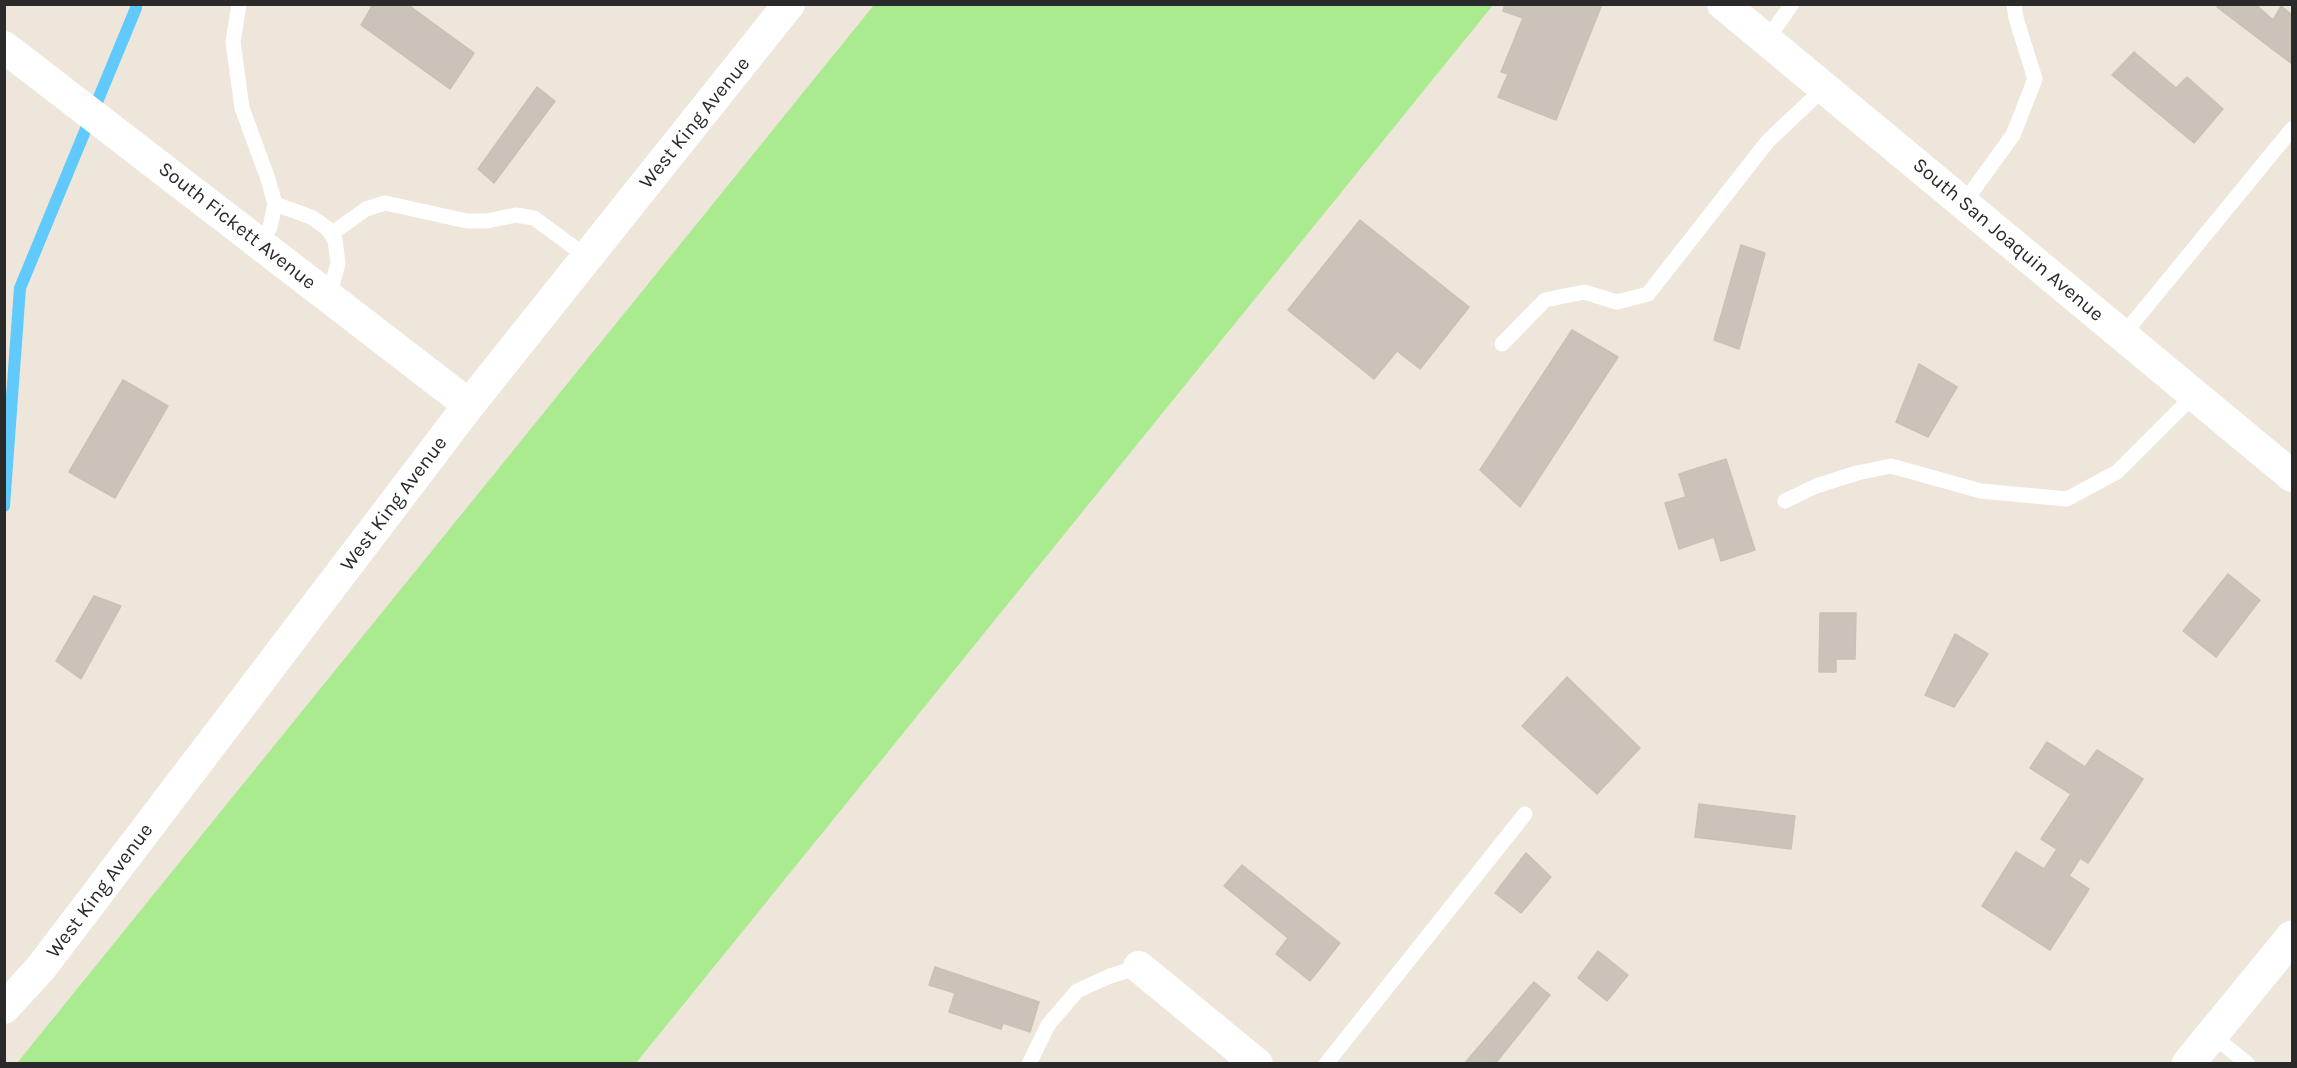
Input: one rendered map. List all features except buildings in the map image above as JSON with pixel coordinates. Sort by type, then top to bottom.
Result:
[{"type":"street","name":"West King Avenue","points":[[4,1008],[40,969],[469,405],[789,4]]},
{"type":"street","name":"South San Joaquin Avenue","points":[[1723,4],[2292,476]]},
{"type":"street","name":"South Fickett Avenue","points":[[4,47],[469,405]]},
{"type":"street","points":[[2188,1064],[2292,938]]},
{"type":"street","points":[[1139,967],[1257,1064]]},
{"type":"lane","points":[[240,4],[233,42],[242,108],[275,204],[270,227],[259,243]]},
{"type":"lane","points":[[1766,41],[1792,4]]},
{"type":"lane","points":[[1963,204],[2013,135],[2035,79],[2016,18],[2014,4]]},
{"type":"lane","points":[[1502,344],[1545,300],[1584,292],[1617,302],[1648,294],[1768,141],[1824,88]]},
{"type":"lane","points":[[2123,335],[2292,129]]},
{"type":"lane","points":[[331,234],[366,209],[385,203],[467,221],[487,221],[516,215],[534,218],[587,257]]},
{"type":"lane","points":[[275,204],[310,218],[327,228],[335,240],[338,262],[329,297]]},
{"type":"lane","points":[[1785,501],[1816,486],[1857,473],[1891,466],[1981,490],[2067,499],[2117,472],[2194,394]]},
{"type":"lane","points":[[1326,1064],[1525,814]]},
{"type":"lane","points":[[1029,1064],[1048,1025],[1077,991],[1110,976],[1139,967]]},
{"type":"lane","points":[[2212,1035],[2248,1064]]},
{"type":"green space","points":[[874,5],[1493,5],[636,1063],[17,1063]]},
{"type":"waterway","points":[[4,506],[20,288],[136,4]]}]
